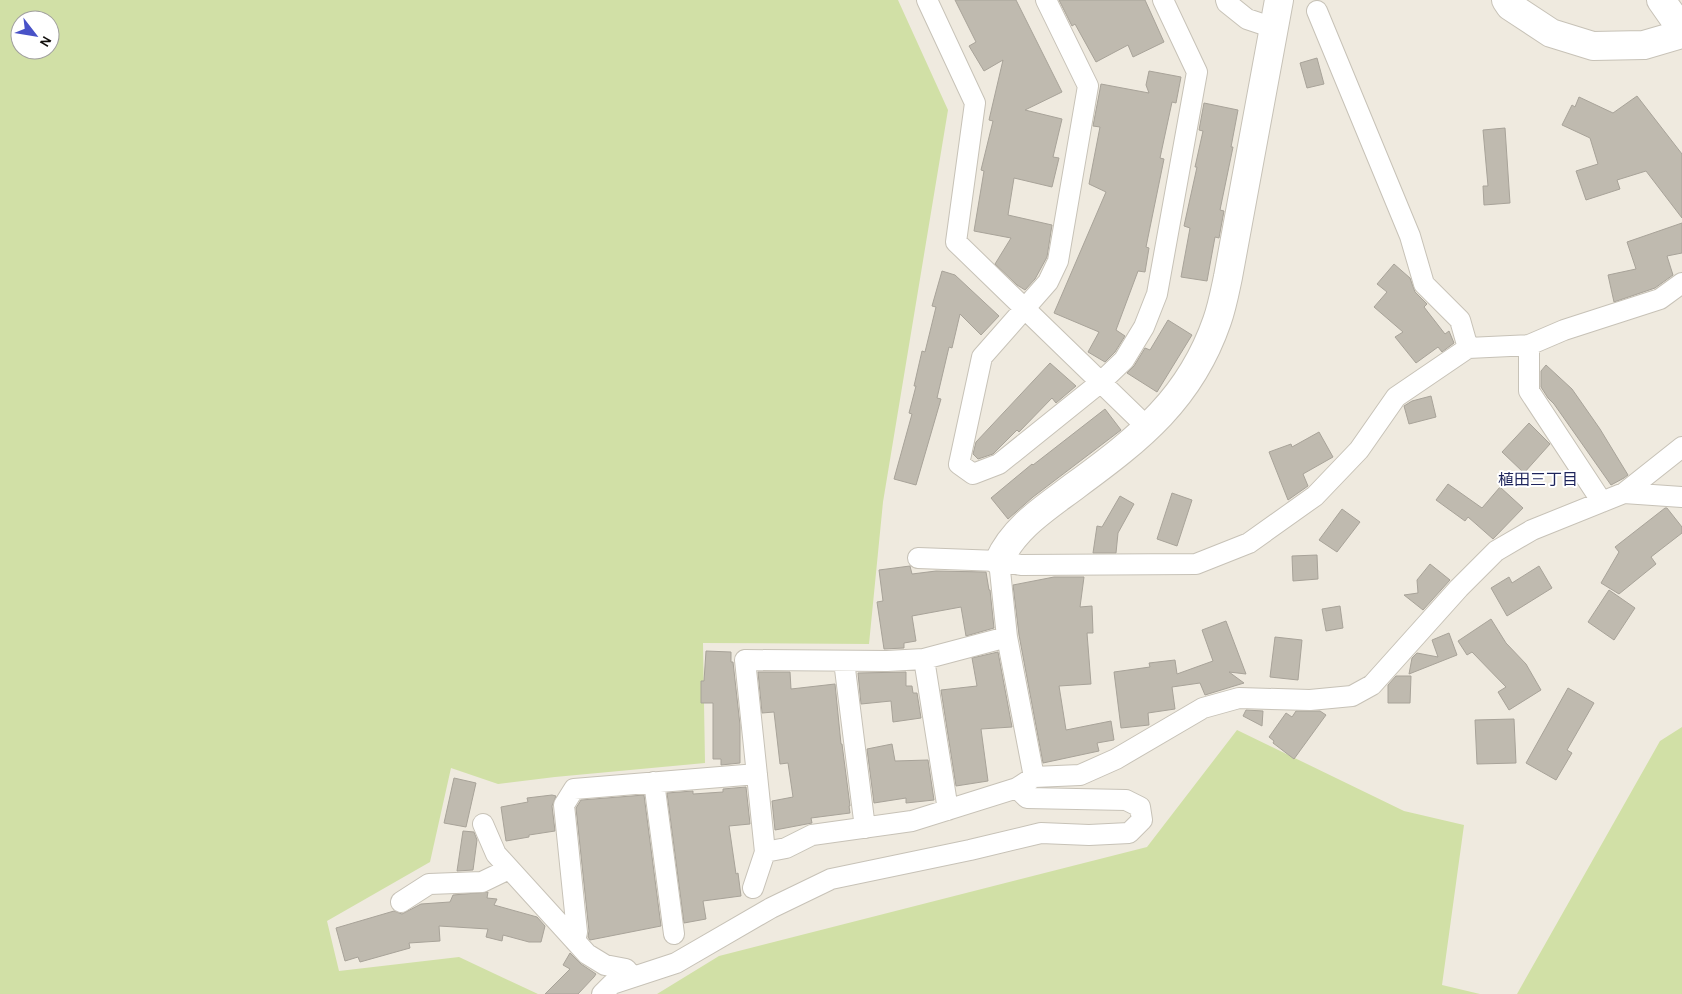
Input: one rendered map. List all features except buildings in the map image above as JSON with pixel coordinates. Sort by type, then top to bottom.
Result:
[{"type":"main road","points":[[999,561],[1004,548],[1022,526],[1120,452],[1148,428],[1180,392],[1196,368],[1217,321],[1228,277],[1279,0]]},
{"type":"main road","points":[[1506,0],[1510,6],[1551,33],[1592,46],[1644,45],[1682,34]]},
{"type":"main road","points":[[1661,0],[1682,30]]},
{"type":"street","points":[[927,0],[975,104],[956,242],[1148,428]]},
{"type":"street","points":[[1046,0],[1088,86],[1058,261],[1048,282],[982,357],[959,464],[973,474],[999,464],[1101,382],[1124,360],[1144,327],[1157,294],[1197,72],[1163,0]]},
{"type":"street","points":[[1226,0],[1227,3],[1247,19],[1274,28]]},
{"type":"street","points":[[1317,11],[1410,236],[1424,284],[1460,320],[1468,348]]},
{"type":"street","points":[[918,558],[999,561],[1021,565],[1196,564],[1249,544],[1315,496],[1359,450],[1396,397],[1468,348],[1529,345],[1564,330],[1660,298],[1682,283]]},
{"type":"street","points":[[1529,345],[1529,391],[1602,502]]},
{"type":"street","points":[[765,852],[786,848],[812,835],[912,821],[1017,788],[1034,777],[1080,776],[1116,759],[1203,708],[1240,698],[1310,700],[1352,696],[1372,685],[1496,550],[1532,530],[1624,493],[1682,447]]},
{"type":"street","points":[[1624,493],[1682,497]]},
{"type":"street","points":[[999,561],[1007,637],[1034,777]]},
{"type":"street","points":[[753,888],[765,852],[745,660],[844,661],[924,659],[1007,637]]},
{"type":"street","points":[[924,659],[948,810]]},
{"type":"street","points":[[844,661],[865,828]]},
{"type":"street","points":[[574,941],[578,932],[564,805],[574,789],[757,774]]},
{"type":"street","points":[[654,782],[674,934]]},
{"type":"street","points":[[602,994],[612,984],[676,963],[771,908],[831,879],[1041,833],[1089,835],[1129,833],[1142,820],[1140,807],[1126,800],[1027,798],[1017,788]]},
{"type":"street","points":[[483,824],[496,854],[574,941],[587,954],[605,965],[626,970],[633,977]]},
{"type":"street","points":[[401,902],[429,884],[482,882],[509,869]]},
{"type":"green space","points":[[0,0],[898,0],[948,110],[883,502],[869,644],[703,643],[705,763],[498,784],[451,768],[430,862],[327,921],[339,971],[459,957],[538,994],[0,994]]},
{"type":"green space","points":[[1682,727],[1682,994],[1517,994],[1660,741]]},
{"type":"green space","points":[[1237,730],[1404,811],[1464,825],[1442,985],[1480,994],[657,994],[719,956],[1147,847]]},
{"type":"district","name":"植田三丁目","points":[[1538,479]]}]
